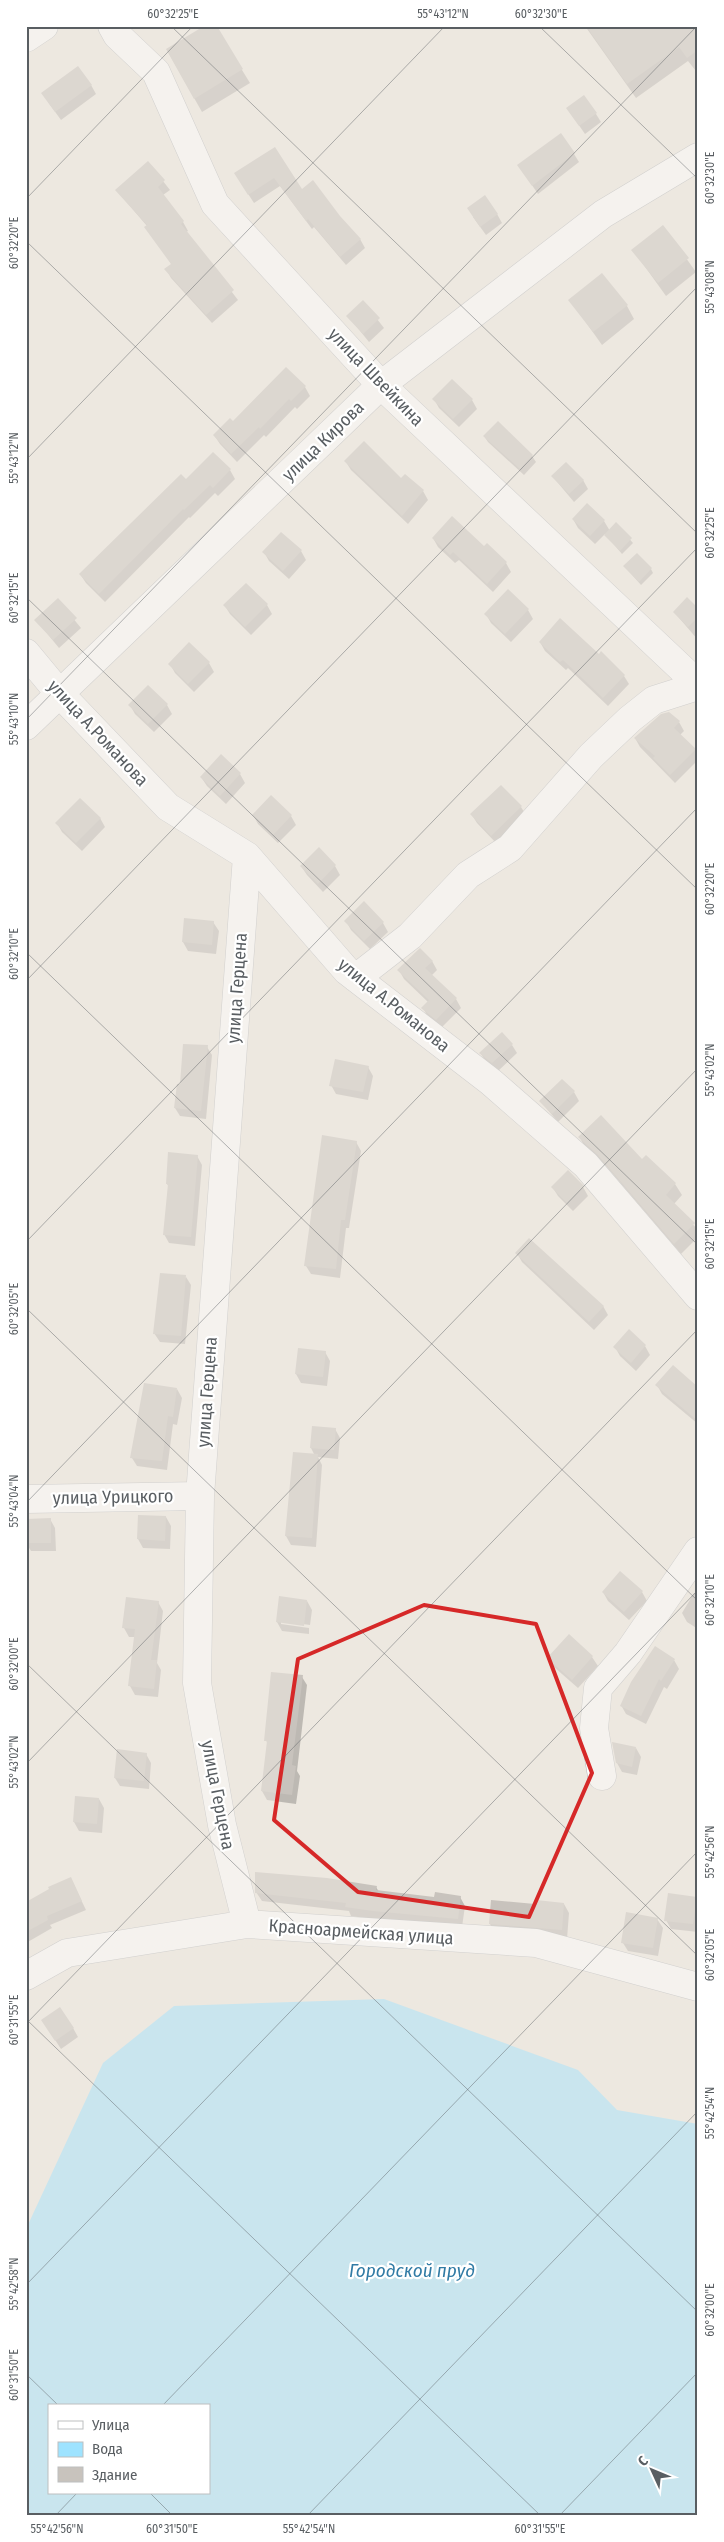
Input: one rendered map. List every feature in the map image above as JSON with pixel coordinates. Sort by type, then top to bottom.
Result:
[{"type":"street","points":[[26,38],[44,26]]},
{"type":"street","name":"улица Швейкина","points":[[112,26],[117,35],[156,72],[215,204],[381,385],[698,685]]},
{"type":"street","name":"улица Кирова","points":[[26,726],[381,385],[603,214],[698,157]]},
{"type":"street","name":"улица А.Романова","points":[[26,653],[60,694],[168,807],[247,856],[347,971],[491,1082],[586,1165],[698,1296]]},
{"type":"street","points":[[356,978],[410,936],[468,875],[510,848],[591,756],[654,700],[698,685]]},
{"type":"street","name":"улица Герцена","points":[[247,856],[200,1496],[197,1683],[222,1825],[247,1924]]},
{"type":"street","name":"улица Урицкого","points":[[26,1499],[200,1496]]},
{"type":"street","points":[[602,1776],[594,1728],[598,1688],[628,1653],[698,1550]]},
{"type":"street","name":"Красноармейская улица","points":[[26,1976],[67,1953],[247,1924],[536,1944],[698,1987]]},
{"type":"highlighted area","points":[[424,1605],[536,1624],[592,1773],[529,1917],[358,1892],[274,1820],[298,1659]]},
{"type":"water","name":"Городской пруд","points":[[384,1999],[578,2070],[617,2110],[698,2124],[698,2516],[26,2516],[26,2229],[103,2063],[174,2006]]},
{"type":"building","points":[[204,26],[217,26],[243,69],[194,99],[166,49]]},
{"type":"building","points":[[586,26],[698,26],[698,50],[687,58],[679,47],[627,84]]},
{"type":"building","points":[[78,66],[92,85],[55,112],[41,93]]},
{"type":"building","points":[[584,95],[597,113],[579,126],[566,108]]},
{"type":"building","points":[[561,133],[575,153],[532,186],[517,165]]},
{"type":"building","points":[[275,147],[302,189],[313,180],[340,216],[361,239],[340,257],[308,219],[306,221],[274,178],[248,195],[234,173]]},
{"type":"building","points":[[148,161],[165,180],[158,187],[184,221],[181,224],[234,290],[206,315],[164,269],[171,264],[144,227],[147,225],[115,190]]},
{"type":"building","points":[[485,195],[498,214],[480,227],[467,208]]},
{"type":"building","points":[[663,225],[689,258],[658,283],[631,250]]},
{"type":"building","points":[[602,273],[628,305],[593,332],[568,300]]},
{"type":"building","points":[[363,300],[380,318],[363,334],[346,316]]},
{"type":"building","points":[[286,367],[306,386],[291,401],[289,399],[260,429],[259,427],[231,454],[213,435],[230,418],[233,421]]},
{"type":"building","points":[[452,379],[473,399],[453,419],[432,399]]},
{"type":"building","points":[[498,421],[533,455],[520,469],[483,436]]},
{"type":"building","points":[[364,441],[401,478],[405,474],[424,490],[402,516],[344,461]]},
{"type":"building","points":[[213,452],[231,469],[213,488],[210,485],[183,509],[99,594],[79,574],[181,474],[186,479]]},
{"type":"building","points":[[566,462],[584,480],[569,494],[551,476]]},
{"type":"building","points":[[587,503],[605,520],[590,536],[572,519]]},
{"type":"building","points":[[452,516],[484,546],[487,543],[507,562],[487,584],[453,552],[450,555],[432,538]]},
{"type":"building","points":[[616,522],[632,538],[620,551],[604,535]]},
{"type":"building","points":[[281,532],[302,550],[283,571],[262,552]]},
{"type":"building","points":[[637,553],[652,568],[639,582],[623,566]]},
{"type":"building","points":[[246,583],[268,604],[245,627],[223,605]]},
{"type":"building","points":[[508,589],[529,609],[505,634],[484,614]]},
{"type":"building","points":[[687,597],[698,608],[698,617],[688,627],[673,612]]},
{"type":"building","points":[[58,598],[77,618],[53,640],[34,620]]},
{"type":"building","points":[[560,618],[599,654],[601,651],[625,675],[603,698],[563,660],[560,662],[539,642]]},
{"type":"building","points":[[189,642],[210,662],[188,684],[168,664]]},
{"type":"building","points":[[148,685],[168,704],[148,724],[128,705]]},
{"type":"building","points":[[669,712],[680,721],[674,728],[696,749],[670,775],[653,758],[655,756],[634,738],[661,714]]},
{"type":"building","points":[[221,754],[241,773],[220,796],[200,777]]},
{"type":"building","points":[[501,785],[522,806],[491,836],[470,814]]},
{"type":"building","points":[[271,795],[292,815],[273,835],[252,815]]},
{"type":"building","points":[[80,798],[101,818],[76,843],[55,823]]},
{"type":"building","points":[[319,847],[336,865],[318,884],[300,866]]},
{"type":"building","points":[[364,901],[384,922],[364,941],[344,921]]},
{"type":"building","points":[[184,918],[214,921],[212,945],[182,942]]},
{"type":"building","points":[[420,948],[433,961],[425,968],[457,998],[436,1020],[421,1008],[429,1000],[397,970]]},
{"type":"building","points":[[502,1032],[513,1044],[492,1063],[479,1053]]},
{"type":"building","points":[[183,1044],[208,1045],[201,1111],[174,1108],[177,1084],[180,1084]]},
{"type":"building","points":[[335,1059],[369,1066],[363,1092],[329,1086]]},
{"type":"building","points":[[562,1079],[575,1091],[552,1114],[539,1101]]},
{"type":"building","points":[[601,1115],[642,1159],[646,1155],[676,1183],[666,1195],[695,1223],[674,1244],[598,1155],[578,1137]]},
{"type":"building","points":[[322,1135],[357,1141],[345,1220],[341,1220],[336,1269],[304,1266]]},
{"type":"building","points":[[168,1152],[198,1155],[191,1237],[163,1235],[168,1184],[166,1184]]},
{"type":"building","points":[[568,1170],[584,1186],[567,1203],[551,1187]]},
{"type":"building","points":[[529,1238],[604,1306],[589,1322],[515,1253]]},
{"type":"building","points":[[160,1273],[186,1275],[181,1336],[153,1334]]},
{"type":"building","points":[[629,1329],[646,1345],[631,1363],[613,1347]]},
{"type":"building","points":[[298,1348],[326,1351],[323,1377],[295,1374]]},
{"type":"building","points":[[673,1365],[698,1387],[698,1421],[655,1385]]},
{"type":"building","points":[[144,1383],[177,1388],[173,1417],[168,1416],[162,1461],[130,1458]]},
{"type":"building","points":[[312,1426],[336,1428],[334,1450],[310,1448]]},
{"type":"building","points":[[293,1452],[318,1454],[312,1538],[285,1536]]},
{"type":"building","points":[[138,1515],[166,1516],[165,1541],[137,1539]]},
{"type":"building","points":[[51,1518],[51,1543],[26,1543],[26,1519]]},
{"type":"building","points":[[620,1571],[643,1591],[624,1612],[602,1592]]},
{"type":"building","points":[[279,1596],[307,1600],[304,1626],[276,1622]]},
{"type":"building","points":[[126,1597],[159,1601],[151,1660],[157,1660],[154,1689],[128,1686],[135,1629],[122,1628]]},
{"type":"building","points":[[569,1634],[593,1656],[572,1680],[547,1658]]},
{"type":"building","points":[[655,1646],[675,1659],[661,1681],[659,1679],[641,1716],[620,1706],[631,1682]]},
{"type":"building","points":[[271,1672],[303,1675],[292,1765],[296,1766],[292,1795],[261,1791],[267,1741],[264,1741]]},
{"type":"building","points":[[612,1742],[636,1747],[632,1767],[616,1763]]},
{"type":"building","points":[[117,1749],[147,1753],[144,1781],[114,1778]]},
{"type":"building","points":[[75,1796],[99,1798],[97,1824],[73,1822]]},
{"type":"building","points":[[255,1872],[327,1878],[377,1886],[376,1890],[434,1897],[435,1892],[461,1896],[458,1919],[373,1911],[345,1907],[346,1903],[255,1893]]},
{"type":"building","points":[[71,1877],[82,1901],[47,1916],[48,1920],[26,1932],[26,1902],[49,1889],[48,1887]]},
{"type":"building","points":[[668,1893],[697,1897],[693,1924],[664,1921]]},
{"type":"building","points":[[491,1900],[535,1904],[536,1900],[564,1903],[562,1930],[489,1924]]},
{"type":"building","points":[[626,1912],[658,1918],[653,1948],[621,1943]]},
{"type":"building","points":[[60,2007],[74,2028],[55,2041],[41,2020]]}]
